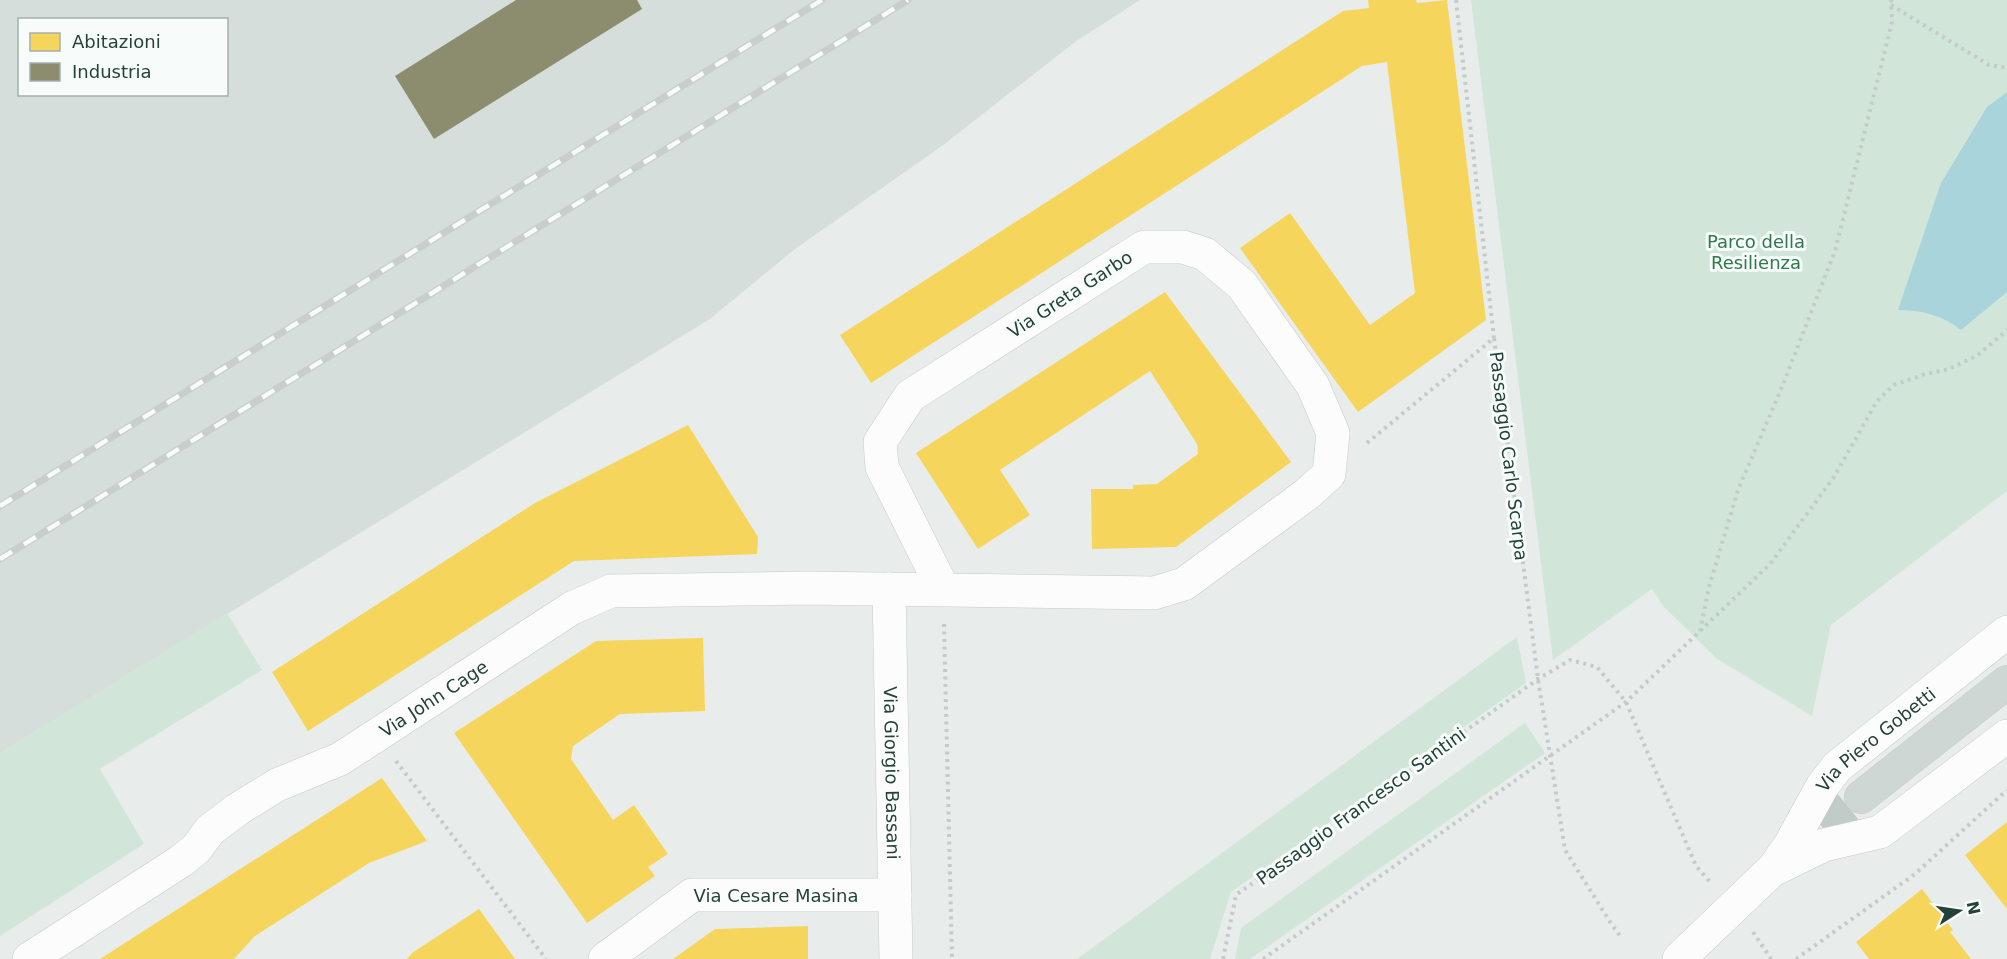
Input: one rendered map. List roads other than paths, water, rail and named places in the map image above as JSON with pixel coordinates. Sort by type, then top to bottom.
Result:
[{"type":"main road","points":[[1861,797],[2007,682]]},
{"type":"street","name":"Via Greta Garbo","points":[[1144,247],[1183,247],[1205,254],[1242,285],[1313,386],[1333,433],[1329,474],[1307,494],[1184,584],[1154,592],[943,589],[882,467],[880,442],[910,396],[1144,247]]},
{"type":"street","points":[[889,589],[943,589]]},
{"type":"street","name":"Via John Cage","points":[[29,959],[181,861],[196,849],[210,830],[277,784],[340,759],[572,608],[610,591],[889,589]]},
{"type":"street","name":"Via Giorgio Bassani","points":[[889,589],[896,959]]},
{"type":"street","name":"Via Piero Gobetti","points":[[1680,959],[1773,869],[1790,844],[1823,785],[1837,767],[2007,632]]},
{"type":"street","name":"Via Piero Gobetti","points":[[1773,869],[1818,847],[1880,832],[2007,736]]},
{"type":"street","name":"Via Cesare Masina","points":[[605,959],[692,895],[896,895]]},
{"type":"water","points":[[2007,92],[2007,292],[1961,330],[1931,314],[1898,310],[1941,183],[1987,107]]},
{"type":"tunnel","points":[[1785,859],[1861,797]]},
{"type":"railway","points":[[0,506],[822,0]]},
{"type":"railway","points":[[0,559],[908,0]]},
{"type":"park label","name":"Parco della Resilienza","points":[[1756,251]]}]
